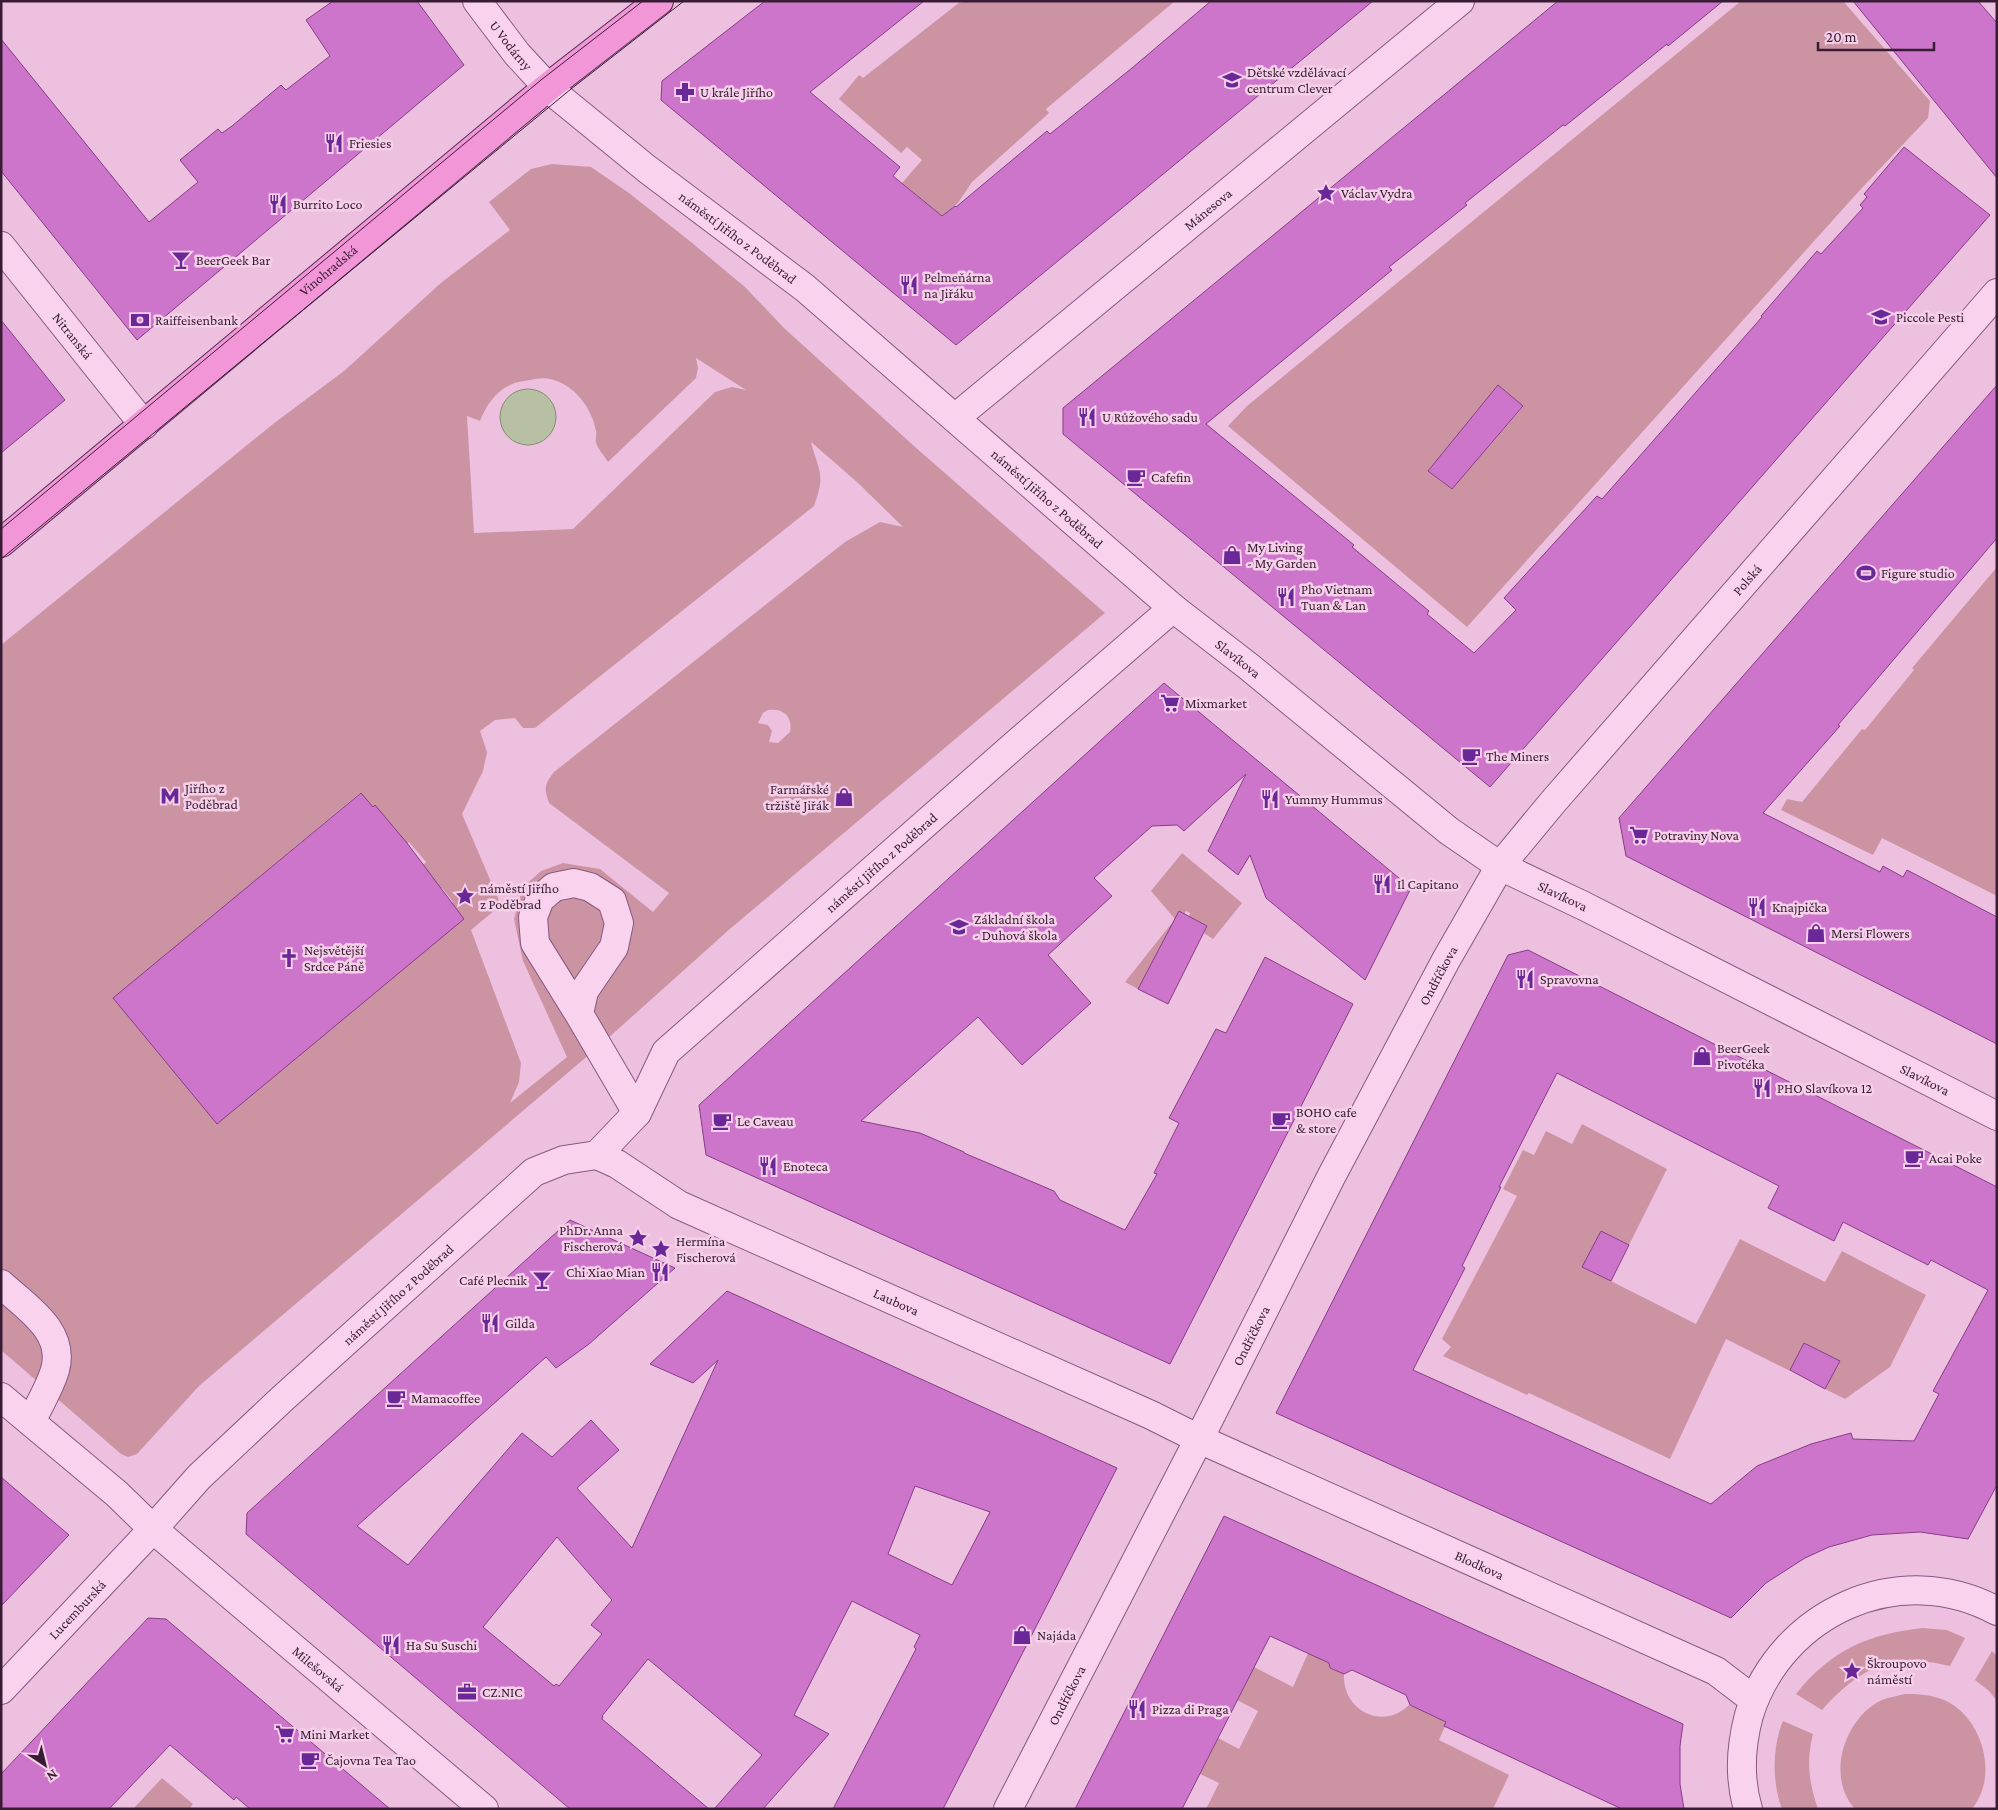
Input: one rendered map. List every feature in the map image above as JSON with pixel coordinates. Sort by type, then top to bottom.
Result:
[{"type":"main road","name":"Vinohradská","points":[[1,543],[548,87],[659,1]]},
{"type":"street","name":"U Vodárny","points":[[477,1],[517,54],[548,87]]},
{"type":"street","name":"Mánesova","points":[[955,418],[1460,1]]},
{"type":"street","name":"náměstí Jiřího z Poděbrad","points":[[153,1529],[200,1477],[282,1399],[534,1172],[564,1160],[597,1154],[637,1113],[666,1052],[1173,608],[805,288],[647,170],[548,87]]},
{"type":"street","name":"Nitranská","points":[[1,246],[144,425]]},
{"type":"street","name":"Polská","points":[[1500,866],[1553,802],[1997,293]]},
{"type":"street","name":"Slavíkova","points":[[1173,608],[1248,666],[1449,831],[1500,866],[1584,906],[1997,1116]]},
{"type":"street","name":"Ondříčkova","points":[[1008,1809],[1199,1439],[1331,1177],[1450,953],[1500,866]]},
{"type":"street","points":[[579,1014],[637,1113]]},
{"type":"street","name":"Laubova","points":[[597,1154],[617,1164],[679,1205],[1151,1415],[1199,1439]]},
{"type":"street","points":[[1,1284],[43,1322],[52,1332],[57,1344],[58,1357],[55,1371],[31,1422]]},
{"type":"street","points":[[1,1397],[117,1494],[153,1529]]},
{"type":"street","name":"Blodkova","points":[[1199,1439],[1716,1671],[1754,1700]]},
{"type":"street","name":"Lucemburská","points":[[1,1690],[153,1529]]},
{"type":"street","name":"Milešovská","points":[[153,1529],[480,1808]]},
{"type":"street","points":[[1748,1809],[1742,1766],[1744,1732],[1754,1700],[1766,1675],[1785,1650],[1808,1628],[1835,1610],[1864,1598],[1895,1591],[1927,1590],[1994,1604]]},
{"type":"shaded area","points":[[1175,1],[1046,109],[1049,113],[972,182],[958,203],[942,216],[902,183],[922,160],[907,147],[901,153],[839,99],[859,75],[863,78],[960,2]]},
{"type":"shaded area","points":[[1741,1],[1843,1],[1930,101],[1928,118],[1860,190],[1467,627],[1228,426],[1247,406]],"holes":[[[1498,385],[1523,407],[1451,489],[1428,471]]]},
{"type":"shaded area","name":"náměstí Jiřího z Poděbrad","points":[[552,164],[591,167],[629,193],[745,287],[784,328],[914,446],[1105,613],[731,928],[597,1048],[199,1386],[137,1454],[128,1457],[121,1454],[1,1350],[1,645],[273,424],[344,371],[442,282],[510,230],[489,202],[531,169]],"holes":[[[696,358],[746,390],[732,387],[715,392],[573,529],[474,533],[467,416],[480,421],[491,400],[502,390],[516,383],[540,378],[550,379],[567,386],[586,406],[594,422],[596,443],[608,462],[696,378],[698,368]],[[811,442],[857,482],[903,527],[880,522],[845,542],[554,772],[547,784],[546,794],[549,803],[669,893],[653,912],[600,869],[563,863],[541,871],[523,887],[514,919],[523,961],[567,1057],[510,1103],[519,1082],[521,1063],[471,930],[501,905],[462,814],[483,771],[487,752],[480,731],[495,720],[515,718],[523,728],[535,728],[814,506],[820,486],[819,467]],[[768,710],[778,710],[788,717],[791,726],[790,732],[778,743],[769,742],[772,731],[768,725],[758,723],[763,713]],[[360,793],[404,846],[409,842],[426,862],[421,867],[453,902],[217,1123],[114,998]]]},
{"type":"shaded area","points":[[528,389],[543,394],[551,402],[556,417],[551,432],[543,440],[528,445],[513,440],[505,432],[500,417],[505,402],[513,394]]},
{"type":"shaded area","points":[[1997,567],[1997,896],[1882,838],[1873,855],[1781,810],[1787,799],[1802,802],[1862,729],[1865,730],[1914,670],[1912,668]]},
{"type":"shaded area","points":[[1182,853],[1242,903],[1213,939],[1204,933],[1207,927],[1189,917],[1190,913],[1186,911],[1184,914],[1179,912],[1175,919],[1151,891]]},
{"type":"shaded area","points":[[1175,919],[1138,989],[1125,982]]},
{"type":"shaded area","points":[[1582,1124],[1667,1169],[1629,1245],[1601,1231],[1583,1267],[1696,1324],[1740,1239],[1825,1282],[1842,1251],[1926,1295],[1890,1367],[1845,1399],[1825,1389],[1839,1361],[1804,1343],[1790,1371],[1726,1339],[1670,1459],[1529,1393],[1527,1395],[1443,1356],[1451,1347],[1442,1339],[1517,1196],[1503,1189],[1523,1150],[1534,1155],[1546,1131],[1572,1144]]},
{"type":"shaded area","points":[[1923,1628],[1947,1630],[1965,1638],[1950,1666],[1907,1660],[1894,1661],[1882,1665],[1850,1683],[1822,1710],[1796,1694],[1823,1666],[1837,1655],[1852,1647],[1885,1635]]},
{"type":"shaded area","points":[[1309,1651],[1328,1659],[1330,1668],[1344,1674],[1345,1687],[1350,1698],[1357,1707],[1366,1713],[1376,1716],[1388,1716],[1399,1713],[1409,1705],[1423,1711],[1450,1715],[1439,1740],[1509,1775],[1493,1809],[1206,1809],[1219,1783],[1200,1774],[1218,1738],[1239,1749],[1258,1711],[1237,1700],[1254,1667],[1293,1687]]},
{"type":"shaded area","points":[[1992,1651],[1997,1656],[1997,1701],[1989,1691],[1975,1680]]},
{"type":"shaded area","points":[[1905,1694],[1928,1695],[1945,1700],[1962,1712],[1979,1737],[1984,1752],[1984,1782],[1980,1796],[1972,1809],[1855,1809],[1846,1796],[1841,1780],[1841,1764],[1843,1748],[1849,1733],[1869,1708],[1882,1700]]},
{"type":"shaded area","points":[[1783,1721],[1813,1734],[1809,1763],[1812,1790],[1818,1809],[1782,1809],[1776,1788],[1775,1753]]},
{"type":"shaded area","points":[[162,1778],[193,1804],[189,1809],[133,1809]]},
{"type":"building","points":[[333,1],[417,1],[464,65],[137,340],[1,171],[1,39],[149,222],[198,182],[180,160],[218,129],[222,133],[232,126],[281,85],[286,90],[330,56],[306,20]]},
{"type":"building","points":[[765,1],[924,1],[810,92],[900,167],[893,176],[942,216],[956,207],[1047,131],[1050,134],[1211,1],[1373,1],[956,345],[661,100],[662,81]]},
{"type":"building","points":[[1558,1],[1723,1],[1668,46],[1667,44],[1465,203],[1467,205],[1389,267],[1392,270],[1206,424],[1354,545],[1352,547],[1429,611],[1427,614],[1474,653],[1516,610],[1504,598],[1597,496],[1602,499],[1762,317],[1817,251],[1821,254],[1863,208],[1860,205],[1867,197],[1864,194],[1904,147],[1990,215],[1490,787],[1063,434],[1063,408]]},
{"type":"building","points":[[1853,1],[1978,1],[1997,23],[1997,178]]},
{"type":"building","points":[[1,320],[65,400],[1,453]]},
{"type":"building","points":[[1498,385],[1523,406],[1452,489],[1428,471]]},
{"type":"building","points":[[1997,385],[1997,538],[1838,725],[1840,726],[1763,813],[1880,872],[1883,866],[1903,877],[1907,870],[1997,917],[1997,1044],[1626,856],[1619,818]]},
{"type":"building","points":[[1164,683],[1411,888],[1365,980],[1266,898],[1250,855],[1238,875],[1208,851],[1246,774],[1184,831],[1177,825],[1152,826],[1094,878],[1112,896],[1048,955],[1091,1003],[1022,1065],[978,1017],[861,1121],[920,1133],[1054,1191],[1060,1200],[1125,1230],[1157,1174],[1154,1173],[1179,1123],[1169,1118],[1216,1029],[1226,1033],[1265,957],[1353,1004],[1170,1364],[706,1155],[699,1105]]},
{"type":"building","name":"Nejsvětější Srdce Páně","points":[[361,793],[373,807],[375,805],[407,843],[464,919],[217,1124],[113,998]]},
{"type":"building","points":[[1179,911],[1207,926],[1168,1004],[1138,989]]},
{"type":"building","points":[[1528,950],[1997,1187],[1997,1485],[1968,1539],[1920,1532],[1872,1535],[1829,1547],[1805,1558],[1766,1583],[1731,1618],[1276,1413],[1508,955]],"holes":[[[1557,1073],[1779,1186],[1768,1208],[1834,1241],[1843,1222],[1928,1265],[1931,1260],[1988,1290],[1933,1391],[1939,1394],[1914,1441],[1853,1439],[1851,1433],[1811,1444],[1757,1466],[1711,1504],[1413,1370],[1465,1268],[1462,1266],[1501,1187],[1499,1187]]]},
{"type":"building","points":[[570,1220],[675,1268],[589,1344],[556,1368],[546,1357],[357,1526],[408,1565],[522,1433],[552,1457],[591,1420],[619,1450],[577,1488],[632,1548],[718,1360],[693,1383],[650,1364],[727,1291],[1117,1468],[943,1809],[833,1809],[916,1649],[914,1647],[920,1635],[852,1601],[794,1715],[829,1734],[763,1809],[714,1809],[762,1755],[648,1659],[602,1716],[602,1719],[709,1809],[570,1809],[246,1534],[247,1513]],"holes":[[[915,1486],[990,1512],[952,1585],[888,1554]],[[557,1537],[612,1600],[591,1625],[602,1634],[559,1686],[556,1684],[554,1686],[483,1627]]]},
{"type":"building","points":[[1601,1231],[1629,1245],[1611,1281],[1582,1267]]},
{"type":"building","points":[[1804,1343],[1840,1361],[1825,1389],[1790,1370]]},
{"type":"building","points":[[1,1477],[69,1535],[1,1606]]},
{"type":"building","points":[[1224,1516],[1683,1724],[1680,1746],[1680,1784],[1684,1809],[1622,1809],[1444,1726],[1446,1722],[1410,1705],[1406,1695],[1352,1670],[1344,1674],[1330,1668],[1329,1663],[1270,1636],[1182,1809],[1075,1809]]},
{"type":"building","points":[[148,1618],[166,1619],[390,1809],[250,1809],[236,1797],[234,1800],[170,1745],[109,1809],[1,1809],[1,1774]]},
{"type":"tram line","points":[[1,529],[541,80],[643,1]]},
{"type":"tram line","points":[[1,559],[571,89],[684,1]]},
{"type":"place","name":"Dětské vzdělávací centrum Clever","points":[[1232,80]]},
{"type":"place","name":"U krále Jiřího","points":[[685,92]]},
{"type":"place","name":"Friesies","points":[[334,143]]},
{"type":"place","name":"Václav Vydra","points":[[1326,193]]},
{"type":"place","name":"Burrito Loco","points":[[278,204]]},
{"type":"place","name":"BeerGeek Bar","points":[[181,260]]},
{"type":"place","name":"Pelmeňárna na Jiřáku","points":[[909,285]]},
{"type":"place","name":"Piccole Pesti","points":[[1881,317]]},
{"type":"place","name":"Raiffeisenbank","points":[[140,320]]},
{"type":"place","name":"U Růžového sadu","points":[[1087,417]]},
{"type":"place","name":"Cafefin","points":[[1136,477]]},
{"type":"place","name":"My Living - My Garden","points":[[1232,555]]},
{"type":"place","name":"Figure studio","points":[[1866,573]]},
{"type":"place","name":"Pho Vietnam Tuan & Lan","points":[[1286,597]]},
{"type":"place","name":"Mixmarket","points":[[1170,703]]},
{"type":"place","name":"The Miners","points":[[1471,756]]},
{"type":"place","name":"Jiřího z Poděbrad","points":[[170,796]]},
{"type":"place","name":"Farmářské tržiště Jiřák","points":[[844,797]]},
{"type":"place","name":"Yummy Hummus","points":[[1270,799]]},
{"type":"place","name":"Potraviny Nova","points":[[1639,835]]},
{"type":"place","name":"Il Capitano","points":[[1382,884]]},
{"type":"place","name":"náměstí Jiřího z Poděbrad","points":[[465,896]]},
{"type":"place","name":"Knajpička","points":[[1757,907]]},
{"type":"place","name":"Základní škola - Duhová škola","points":[[959,927]]},
{"type":"place","name":"Mersi Flowers","points":[[1816,933]]},
{"type":"place","name":"Nejsvětější Srdce Páně","points":[[289,958]]},
{"type":"place","name":"Spravovna","points":[[1525,979]]},
{"type":"place","name":"BeerGeek Pivotéka","points":[[1702,1056]]},
{"type":"place","name":"PHO Slavíkova 12","points":[[1762,1088]]},
{"type":"place","name":"BOHO cafe & store","points":[[1281,1120]]},
{"type":"place","name":"Le Caveau","points":[[722,1121]]},
{"type":"place","name":"Acai Poke","points":[[1914,1158]]},
{"type":"place","name":"Enoteca","points":[[768,1166]]},
{"type":"place","name":"PhDr. Anna Fischerová","points":[[638,1238]]},
{"type":"place","name":"Hermína Fischerová","points":[[661,1249]]},
{"type":"place","name":"Chi Xiao Mian","points":[[660,1272]]},
{"type":"place","name":"Café Plecnik","points":[[542,1280]]},
{"type":"place","name":"Gilda","points":[[490,1323]]},
{"type":"place","name":"Mamacoffee","points":[[396,1398]]},
{"type":"place","name":"Najáda","points":[[1022,1635]]},
{"type":"place","name":"Ha Su Suschi","points":[[391,1645]]},
{"type":"place","name":"Škroupovo náměstí","points":[[1852,1671]]},
{"type":"place","name":"CZ.NIC","points":[[467,1692]]},
{"type":"place","name":"Pizza di Praga","points":[[1137,1709]]},
{"type":"place","name":"Mini Market","points":[[285,1734]]},
{"type":"place","name":"Čajovna Tea Tao","points":[[310,1760]]}]
